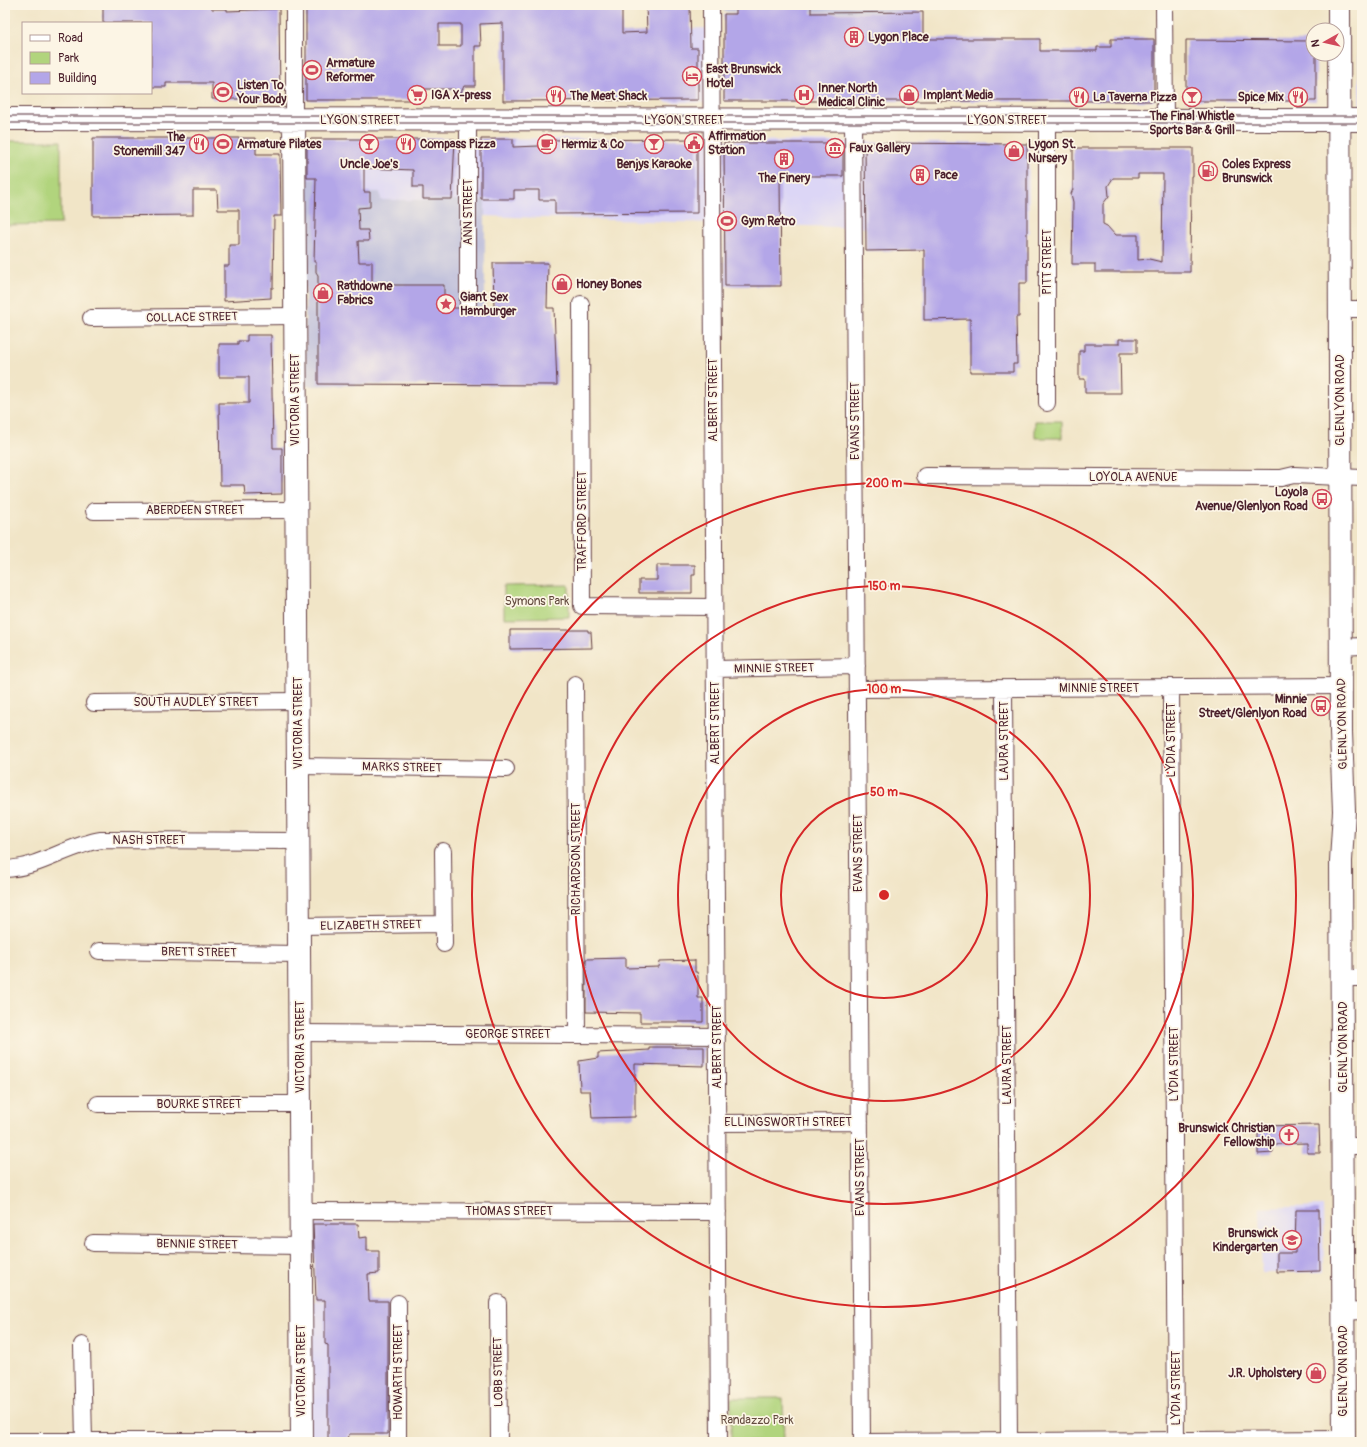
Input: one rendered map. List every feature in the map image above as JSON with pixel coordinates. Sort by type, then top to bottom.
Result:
[{"type":"street","name":"VICTORIA STREET","points":[[294,5],[294,316],[298,701],[302,1442]]},
{"type":"street","name":"ALBERT STREET","points":[[711,5],[719,1442]]},
{"type":"street","points":[[1164,5],[1165,120]]},
{"type":"street","name":"GLENLYON ROAD","points":[[1338,5],[1340,476],[1352,646],[1341,686],[1353,810],[1341,861],[1352,978],[1353,1146],[1353,1312],[1344,1441]]},
{"type":"street","name":"LYGON STREET","points":[[5,120],[1362,120]]},
{"type":"street","name":"ANN STREET","points":[[468,120],[468,304]]},
{"type":"street","name":"EVANS STREET","points":[[854,120],[863,1442]]},
{"type":"street","name":"PITT STREET","points":[[1047,120],[1047,403]]},
{"type":"street","name":"TRAFFORD STREET","points":[[582,304],[582,606],[714,607]]},
{"type":"street","points":[[1340,309],[1362,309]]},
{"type":"street","name":"COLLACE STREET","points":[[91,318],[294,316]]},
{"type":"street","name":"LOYOLA AVENUE","points":[[925,476],[1194,478],[1340,476],[1362,478]]},
{"type":"street","name":"ABERDEEN STREET","points":[[94,511],[296,510]]},
{"type":"street","name":"MINNIE STREET","points":[[715,669],[857,666]]},
{"type":"street","name":"RICHARDSON STREET","points":[[575,684],[577,1035]]},
{"type":"street","name":"MINNIE STREET","points":[[857,689],[1341,686]]},
{"type":"street","name":"LYDIA STREET","points":[[1171,688],[1176,1440]]},
{"type":"street","name":"LAURA STREET","points":[[1004,689],[1009,1441]]},
{"type":"street","name":"SOUTH AUDLEY STREET","points":[[94,703],[298,701]]},
{"type":"street","name":"MARKS STREET","points":[[298,766],[506,768]]},
{"type":"street","name":"NASH STREET","points":[[5,869],[38,863],[85,844],[101,840],[298,841]]},
{"type":"street","points":[[443,851],[444,944]]},
{"type":"street","name":"ELIZABETH STREET","points":[[299,926],[444,924]]},
{"type":"street","name":"BRETT STREET","points":[[99,951],[299,954]]},
{"type":"street","name":"GEORGE STREET","points":[[300,1033],[717,1036]]},
{"type":"street","name":"BOURKE STREET","points":[[98,1104],[300,1104]]},
{"type":"street","name":"ELLINGSWORTH STREET","points":[[717,1123],[860,1122]]},
{"type":"street","name":"THOMAS STREET","points":[[300,1211],[718,1212]]},
{"type":"street","name":"BENNIE STREET","points":[[93,1243],[300,1246]]},
{"type":"street","name":"HOWARTH STREET","points":[[398,1303],[398,1442]]},
{"type":"street","name":"LOBB STREET","points":[[498,1303],[499,1442]]},
{"type":"street","points":[[82,1345],[84,1441]]},
{"type":"street","points":[[863,1442],[1176,1440],[1344,1441]]},
{"type":"street","points":[[5,1441],[302,1442]]},
{"type":"shaded area","points":[[724,5],[918,5],[918,12],[724,12]]},
{"type":"shaded area","points":[[711,28],[712,103],[665,102],[665,29]]},
{"type":"shaded area","points":[[1358,40],[1362,40],[1362,202]]},
{"type":"shaded area","points":[[304,138],[648,139],[1029,144],[1029,233],[485,216],[485,200],[381,200],[340,192],[340,179],[304,179]]},
{"type":"shaded area","points":[[304,179],[340,179],[341,192],[380,192],[381,200],[485,200],[485,384],[306,386]]},
{"type":"shaded area","name":"Brunswick Kindergarten","points":[[1323,1206],[1324,1272],[1262,1273],[1260,1208]]},
{"type":"shaded area","points":[[393,1300],[394,1435],[305,1436],[304,1301]]},
{"type":"green space","points":[[5,141],[61,141],[61,224],[5,225]]},
{"type":"green space","points":[[1035,421],[1062,421],[1062,438],[1035,438]]},
{"type":"green space","name":"Symons Park","points":[[569,585],[569,617],[504,618],[504,586]]},
{"type":"green space","name":"Randazzo Park","points":[[731,1398],[783,1398],[784,1442],[731,1442]]},
{"type":"building","points":[[103,5],[212,5],[212,9],[227,9],[227,11],[279,9],[280,99],[212,99],[212,83],[166,83],[166,87],[152,87],[152,22],[103,22]]},
{"type":"building","points":[[306,5],[622,5],[622,33],[647,32],[646,5],[690,5],[691,48],[698,48],[698,100],[503,101],[503,23],[480,24],[481,46],[475,46],[475,86],[464,86],[460,95],[454,89],[423,89],[423,100],[306,100]],"holes":[[[439,24],[461,24],[461,46],[439,46]]]},
{"type":"building","points":[[736,5],[811,5],[811,13],[923,12],[923,39],[1040,39],[1040,51],[1097,51],[1097,47],[1111,47],[1111,39],[1154,39],[1154,101],[724,101],[724,14],[736,14]]},
{"type":"building","points":[[1186,40],[1305,41],[1305,62],[1316,62],[1316,101],[1186,101]]},
{"type":"building","points":[[93,138],[256,138],[256,154],[280,154],[281,216],[274,216],[273,288],[271,288],[271,298],[224,301],[224,266],[229,266],[229,245],[239,245],[239,210],[218,210],[217,190],[193,190],[193,215],[93,216]]},
{"type":"building","points":[[311,139],[455,139],[452,199],[423,199],[423,187],[413,187],[413,170],[364,168],[364,192],[370,192],[370,207],[358,208],[359,230],[368,230],[369,241],[358,241],[359,262],[372,262],[372,285],[444,285],[444,302],[452,302],[452,308],[459,308],[463,312],[468,313],[473,312],[477,308],[494,308],[493,263],[548,263],[547,308],[554,308],[557,385],[318,384],[318,275],[316,272],[316,262],[314,262],[316,178],[307,178],[307,143]]},
{"type":"building","points":[[481,139],[513,139],[513,147],[539,146],[539,140],[697,139],[697,213],[555,214],[555,200],[539,200],[539,190],[514,190],[514,199],[481,199]]},
{"type":"building","points":[[724,143],[843,143],[843,176],[780,176],[781,286],[725,286]]},
{"type":"building","points":[[865,143],[1027,144],[1027,283],[1019,283],[1019,317],[1016,317],[1017,364],[1013,364],[1013,372],[970,372],[970,319],[924,320],[924,250],[866,251]]},
{"type":"building","points":[[1073,148],[1193,148],[1193,176],[1191,176],[1190,272],[1095,272],[1095,264],[1072,264],[1073,202],[1071,194],[1073,189]],"holes":[[[1138,174],[1163,174],[1162,262],[1149,259],[1138,260],[1138,235],[1115,235],[1107,226],[1103,224],[1103,204],[1109,196],[1108,186],[1113,178],[1138,178]]]},
{"type":"building","points":[[247,335],[271,335],[273,448],[282,448],[282,494],[245,495],[244,485],[220,485],[219,403],[249,403],[249,377],[219,377],[219,344],[238,344],[238,341],[247,341]]},
{"type":"building","points":[[1119,339],[1137,339],[1137,353],[1120,353],[1121,393],[1085,393],[1085,379],[1079,379],[1079,351],[1084,351],[1084,344],[1119,344]]},
{"type":"building","points":[[657,565],[695,565],[695,575],[692,575],[692,593],[639,593],[639,580],[657,580]]},
{"type":"building","points":[[510,630],[588,630],[588,632],[591,632],[592,648],[510,649]]},
{"type":"building","points":[[626,958],[626,968],[659,967],[660,961],[695,960],[695,972],[697,972],[698,977],[698,998],[703,998],[703,1022],[640,1022],[640,1013],[586,1012],[586,959]]},
{"type":"building","points":[[649,1047],[704,1047],[704,1066],[635,1064],[635,1117],[592,1118],[590,1091],[580,1091],[579,1061],[598,1058],[598,1053],[649,1050]]},
{"type":"building","name":"Brunswick Christian Fellowship","points":[[1319,1125],[1320,1153],[1307,1153],[1307,1143],[1273,1144],[1273,1153],[1258,1154],[1258,1126]]},
{"type":"building","points":[[1296,1210],[1319,1210],[1320,1271],[1277,1272],[1277,1253],[1295,1253]]},
{"type":"building","points":[[313,1224],[358,1224],[359,1238],[367,1237],[367,1251],[379,1251],[379,1273],[368,1274],[369,1301],[388,1301],[388,1434],[349,1434],[348,1442],[328,1442],[328,1345],[325,1344],[325,1300],[316,1300]]},
{"type":"tram line","points":[[5,116],[1362,116]]},
{"type":"tram line","points":[[5,123],[1362,123]]},
{"type":"place","name":"Lygon Place","points":[[854,37]]},
{"type":"place","name":"Armature Reformer","points":[[312,70]]},
{"type":"place","name":"East Brunswick Hotel","points":[[692,76]]},
{"type":"place","name":"Listen To Your Body","points":[[223,92]]},
{"type":"place","name":"IGA X-press","points":[[417,95]]},
{"type":"place","name":"Inner North Medical Clinic","points":[[804,95]]},
{"type":"place","name":"Implant Media","points":[[909,95]]},
{"type":"place","name":"The Meat Shack","points":[[556,96]]},
{"type":"place","name":"La Taverna Pizza","points":[[1079,97]]},
{"type":"place","name":"The Final Whistle Sports Bar & Grill","points":[[1192,97]]},
{"type":"place","name":"Spice Mix","points":[[1298,97]]},
{"type":"place","name":"Affirmation Station","points":[[694,143]]},
{"type":"place","name":"The Stonemill 347","points":[[199,144]]},
{"type":"place","name":"Armature Pilates","points":[[223,144]]},
{"type":"place","name":"Uncle Joe's","points":[[369,144]]},
{"type":"place","name":"Compass Pizza","points":[[406,144]]},
{"type":"place","name":"Hermiz & Co","points":[[547,144]]},
{"type":"place","name":"Benjys Karaoke","points":[[654,144]]},
{"type":"place","name":"Faux Gallery","points":[[835,148]]},
{"type":"place","name":"Lygon St. Nursery","points":[[1014,151]]},
{"type":"place","name":"The Finery","points":[[784,159]]},
{"type":"place","name":"Coles Express Brunswick","points":[[1208,171]]},
{"type":"place","name":"Pace","points":[[920,175]]},
{"type":"place","name":"Gym Retro","points":[[727,221]]},
{"type":"place","name":"Honey Bones","points":[[562,284]]},
{"type":"place","name":"Rathdowne Fabrics","points":[[323,293]]},
{"type":"place","name":"Giant Sex Hamburger","points":[[446,304]]},
{"type":"place","name":"Loyola Avenue/Glenlyon Road","points":[[1322,499]]},
{"type":"place","name":"Minnie Street/Glenlyon Road","points":[[1321,706]]},
{"type":"place","name":"Brunswick Christian Fellowship","points":[[1289,1135]]},
{"type":"place","name":"Brunswick Kindergarten","points":[[1292,1240]]},
{"type":"place","name":"J.R. Upholstery","points":[[1316,1373]]}]
